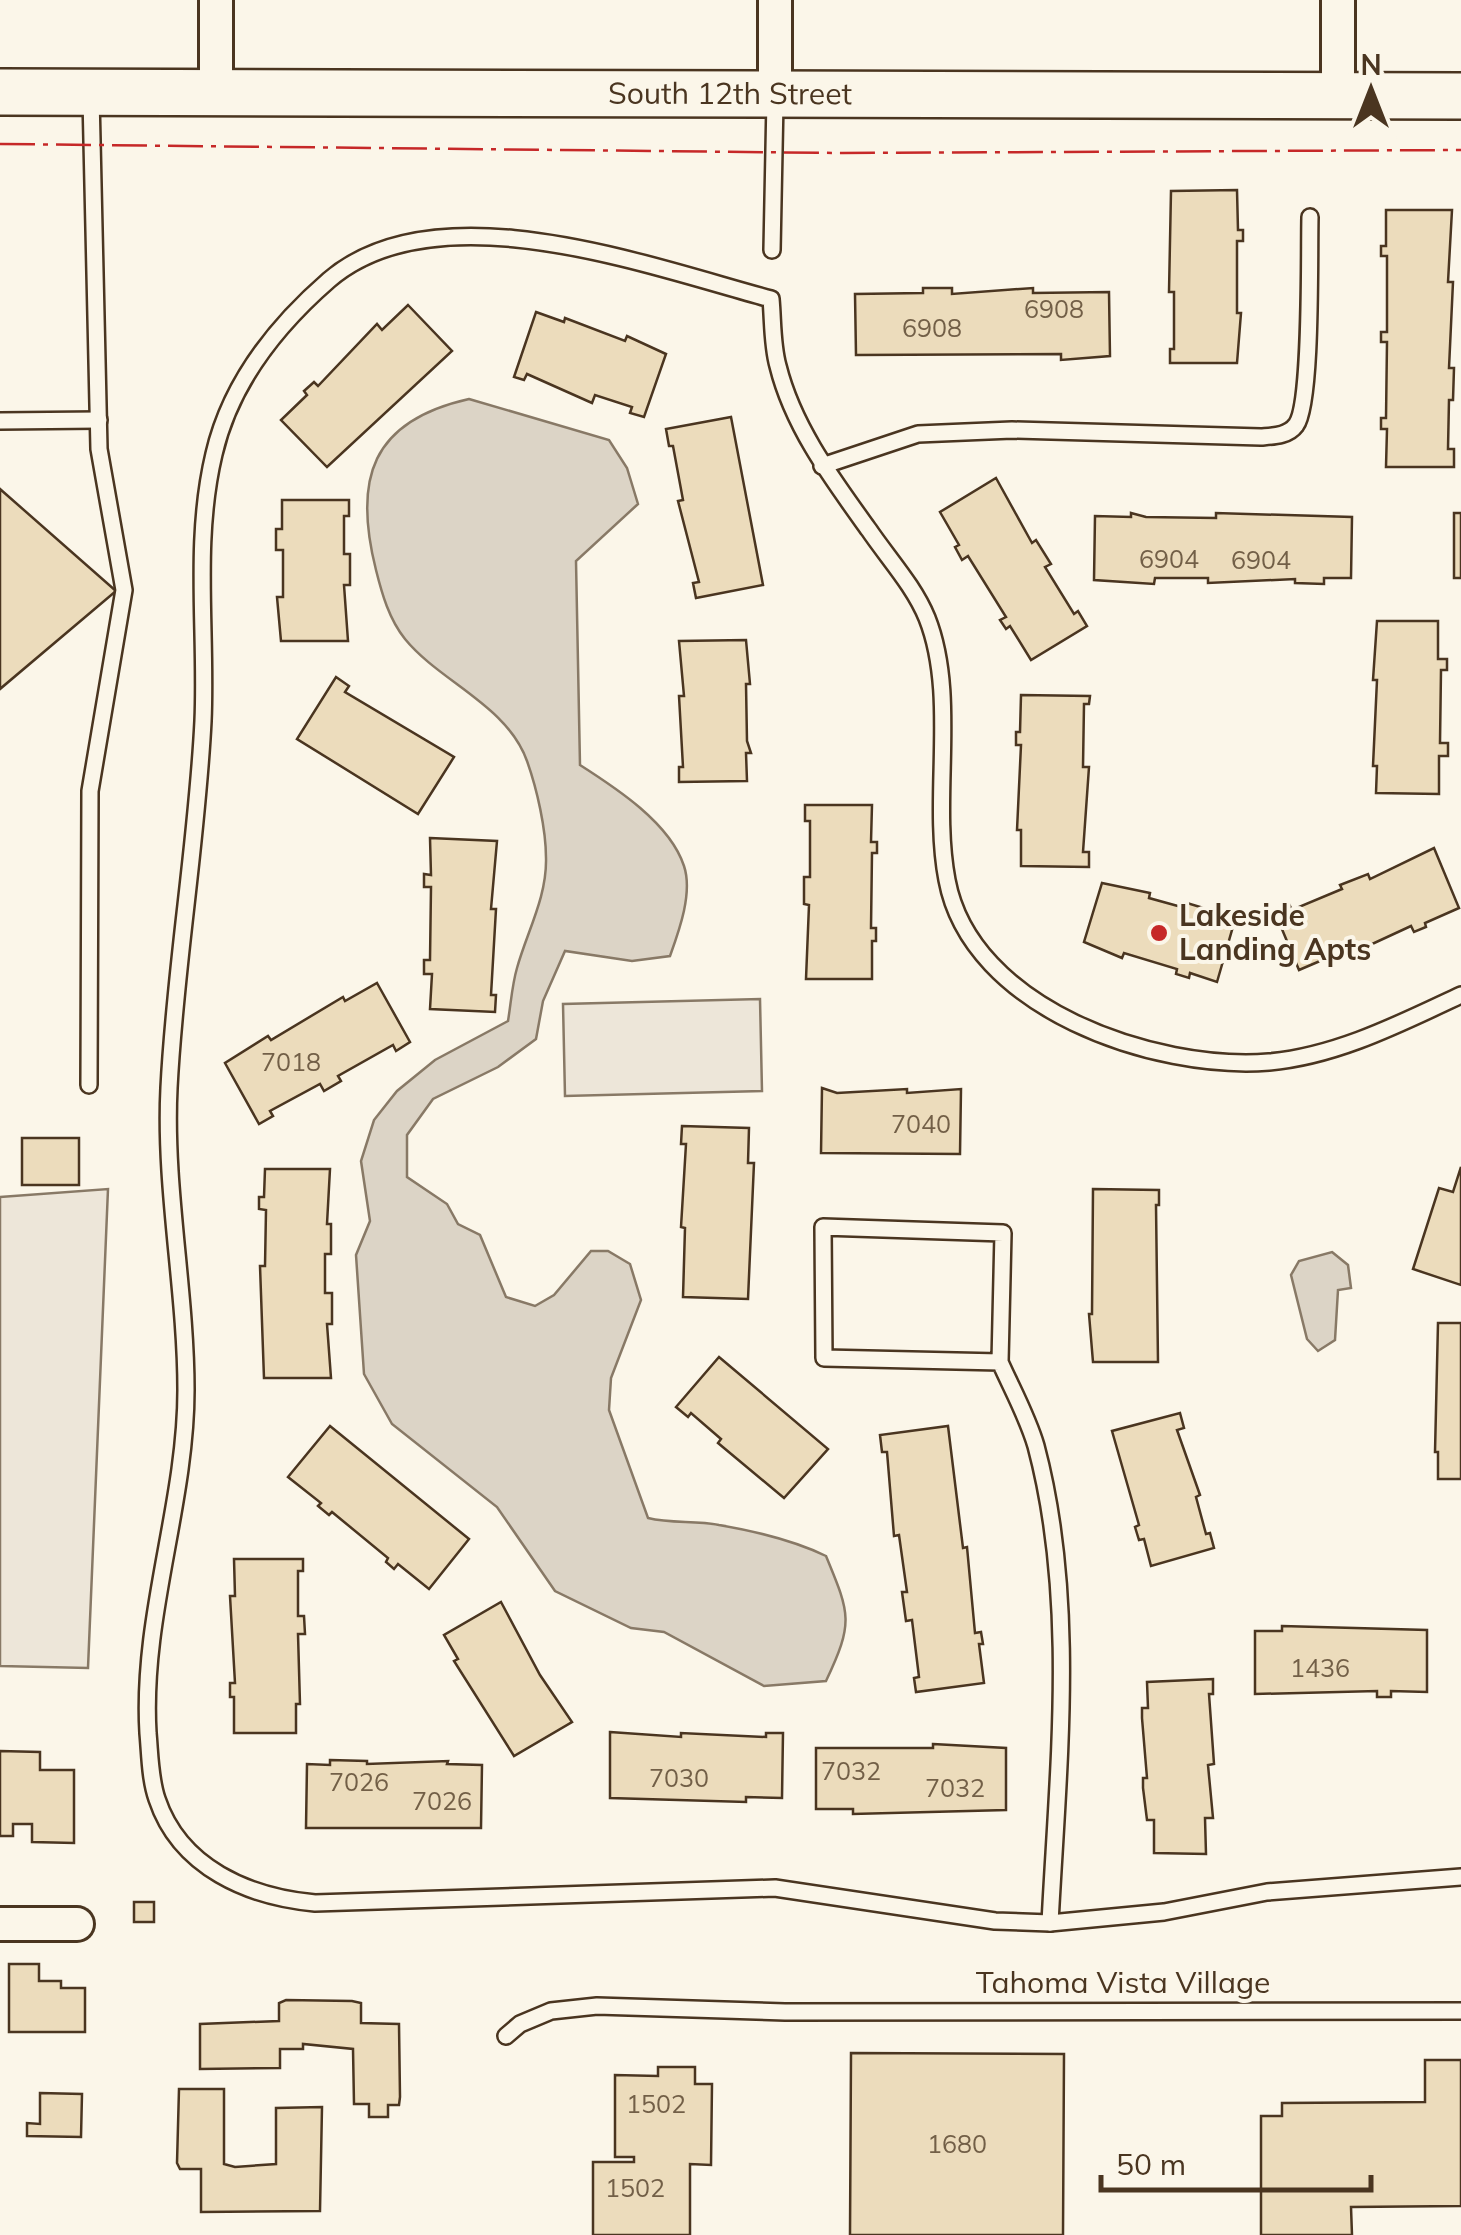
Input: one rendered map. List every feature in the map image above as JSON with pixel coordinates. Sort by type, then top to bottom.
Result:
[{"type":"main road","name":"South 12th Street","points":[[0,92],[1461,96]]},
{"type":"street","points":[[216,0],[216,92]]},
{"type":"street","points":[[775,0],[775,93]]},
{"type":"street","points":[[1338,0],[1338,96]]},
{"type":"street","points":[[0,1924],[77,1924]]},
{"type":"lane","points":[[89,1086],[90,791],[124,590],[100,448],[91,92]]},
{"type":"lane","points":[[772,250],[775,93]]},
{"type":"lane","points":[[822,466],[918,434],[1012,430],[1261,436],[1286,432],[1298,423],[1304,393],[1310,218]]},
{"type":"lane","points":[[1461,995],[1356,1041],[1305,1057],[1223,1062],[1165,1056],[1059,1015],[1009,984],[987,962],[947,884],[941,841],[939,676],[926,616],[822,466],[777,364],[770,298],[550,241],[446,240],[370,253],[332,278],[295,314],[237,388],[212,458],[202,525],[203,720],[168,1095],[186,1388],[183,1446],[149,1652],[150,1768],[165,1818],[200,1859],[232,1883],[282,1900],[356,1904],[638,1890],[775,1888],[994,1921],[1050,1924],[1164,1912],[1267,1892],[1461,1877]]},
{"type":"lane","points":[[0,421],[99,420]]},
{"type":"lane","points":[[1000,1362],[824,1358],[823,1226],[1003,1232],[1000,1362],[1036,1444],[1053,1536],[1062,1688],[1050,1924]]},
{"type":"lane","name":"Tahoma Vista Village","points":[[506,2036],[537,2016],[578,2008],[785,2012],[1461,2011]]},
{"type":"shaded area","points":[[469,399],[609,440],[627,468],[638,504],[576,561],[580,765],[640,808],[667,835],[684,866],[687,888],[670,956],[632,961],[565,951],[543,1001],[536,1039],[498,1067],[433,1099],[407,1135],[407,1177],[447,1204],[458,1224],[480,1235],[506,1297],[535,1306],[554,1295],[591,1251],[608,1251],[630,1264],[641,1300],[611,1378],[609,1410],[648,1518],[746,1530],[826,1556],[846,1618],[841,1645],[826,1681],[764,1686],[664,1632],[631,1628],[555,1591],[497,1507],[392,1424],[364,1374],[356,1255],[370,1221],[361,1161],[374,1120],[397,1091],[435,1060],[508,1021],[515,974],[540,900],[545,872],[540,809],[527,761],[517,741],[489,709],[405,639],[384,597],[369,537],[369,482],[390,439],[410,422]]},
{"type":"shaded area","points":[[760,999],[762,1091],[565,1096],[563,1004]]},
{"type":"shaded area","points":[[108,1189],[88,1668],[0,1666],[0,1197]]},
{"type":"shaded area","points":[[1332,1252],[1348,1265],[1351,1288],[1338,1290],[1335,1340],[1318,1351],[1307,1339],[1291,1275],[1299,1261]]},
{"type":"building","points":[[1237,190],[1238,230],[1243,230],[1243,241],[1237,241],[1237,313],[1241,313],[1237,363],[1170,363],[1170,349],[1174,349],[1174,292],[1169,292],[1171,191]]},
{"type":"building","points":[[1386,210],[1452,210],[1449,368],[1454,368],[1448,449],[1454,449],[1454,467],[1386,467],[1387,429],[1381,429],[1381,418],[1386,418],[1387,342],[1381,342],[1381,332],[1387,332],[1387,256],[1381,256],[1381,246],[1386,246]]},
{"type":"building","points":[[923,288],[952,288],[952,294],[1033,288],[1033,293],[1109,292],[1110,356],[1061,360],[1061,354],[856,355],[855,294],[923,293]]},
{"type":"building","points":[[408,305],[452,351],[327,467],[281,420],[307,395],[304,391],[314,382],[318,386],[377,324],[382,330]]},
{"type":"building","points":[[536,312],[564,322],[565,318],[625,341],[627,336],[666,354],[644,417],[630,413],[632,407],[595,395],[592,403],[527,374],[524,380],[514,377]]},
{"type":"building","points":[[731,417],[763,585],[696,598],[693,583],[699,582],[678,501],[683,500],[666,429]]},
{"type":"building","points":[[996,478],[1032,543],[1036,540],[1051,564],[1045,567],[1074,614],[1078,611],[1087,626],[1031,660],[1010,626],[1006,629],[1000,620],[1006,617],[968,556],[962,560],[955,547],[959,545],[940,512]]},
{"type":"building","points":[[0,489],[116,591],[0,689]]},
{"type":"building","points":[[282,500],[349,500],[349,516],[344,516],[344,554],[350,554],[350,585],[344,585],[348,641],[281,641],[277,597],[283,597],[283,550],[276,550],[276,529],[282,529]]},
{"type":"building","points":[[1131,513],[1146,517],[1216,518],[1216,513],[1352,517],[1351,578],[1324,578],[1324,584],[1295,583],[1295,579],[1208,583],[1208,578],[1155,578],[1154,584],[1094,580],[1095,516],[1131,517]]},
{"type":"building","points":[[1454,513],[1461,513],[1461,578],[1454,578]]},
{"type":"building","points":[[1377,621],[1438,621],[1438,659],[1447,659],[1447,670],[1441,670],[1440,743],[1448,743],[1448,756],[1439,756],[1439,794],[1376,793],[1377,766],[1373,766],[1377,680],[1373,680]]},
{"type":"building","points":[[746,640],[750,684],[746,684],[747,741],[751,753],[746,753],[747,781],[679,782],[679,767],[683,767],[679,696],[684,696],[679,641]]},
{"type":"building","points":[[336,677],[349,686],[345,692],[454,757],[418,814],[297,739]]},
{"type":"building","points":[[1021,695],[1090,696],[1089,704],[1084,704],[1083,767],[1089,767],[1083,852],[1089,852],[1089,867],[1021,866],[1021,830],[1017,830],[1021,745],[1016,745],[1016,732],[1020,732]]},
{"type":"building","points":[[805,805],[872,805],[871,842],[877,842],[877,853],[872,853],[871,928],[876,928],[876,941],[872,941],[872,979],[806,979],[809,905],[804,904],[804,877],[810,877],[810,821],[805,821]]},
{"type":"building","points":[[430,838],[497,841],[491,909],[496,909],[491,995],[496,995],[495,1012],[430,1009],[432,974],[424,974],[424,960],[430,960],[431,887],[424,887],[424,874],[431,875]]},
{"type":"building","points":[[1434,848],[1459,908],[1414,932],[1411,926],[1329,964],[1327,958],[1299,970],[1274,910],[1289,904],[1292,910],[1342,889],[1340,885],[1368,874],[1370,879]]},
{"type":"building","name":"Lakeside Landing Apts","points":[[1102,883],[1150,893],[1149,898],[1185,908],[1187,903],[1217,912],[1215,917],[1234,923],[1217,982],[1190,973],[1189,978],[1176,974],[1177,969],[1124,953],[1122,958],[1084,942]]},
{"type":"building","points":[[377,983],[410,1042],[396,1051],[393,1045],[338,1076],[341,1081],[324,1091],[320,1084],[270,1111],[273,1116],[259,1124],[225,1063],[268,1036],[271,1040],[343,997],[345,1001]]},
{"type":"building","points":[[822,1088],[837,1093],[961,1089],[960,1154],[821,1153]]},
{"type":"building","points":[[682,1126],[749,1128],[748,1163],[754,1163],[748,1299],[683,1297],[685,1228],[681,1227],[686,1144],[681,1144]]},
{"type":"building","points":[[22,1138],[79,1138],[79,1185],[22,1185]]},
{"type":"building","points":[[1461,1167],[1461,1285],[1413,1269],[1439,1188],[1453,1192]]},
{"type":"building","points":[[265,1169],[330,1169],[327,1224],[331,1224],[331,1254],[325,1254],[325,1293],[332,1293],[332,1324],[327,1324],[331,1378],[264,1378],[260,1266],[265,1266],[266,1210],[259,1209],[259,1197],[264,1197]]},
{"type":"building","points":[[1093,1189],[1159,1190],[1158,1362],[1093,1362],[1089,1314]]},
{"type":"building","points":[[1438,1323],[1461,1323],[1461,1479],[1438,1479]]},
{"type":"building","points":[[719,1357],[828,1449],[784,1498],[718,1443],[721,1439],[691,1413],[688,1417],[676,1407]]},
{"type":"building","points":[[1180,1413],[1184,1428],[1177,1430],[1200,1495],[1196,1497],[1206,1534],[1210,1533],[1214,1548],[1151,1566],[1144,1539],[1139,1540],[1135,1527],[1139,1525],[1112,1431]]},
{"type":"building","points":[[330,1426],[469,1539],[429,1589],[398,1564],[394,1569],[386,1562],[388,1558],[332,1512],[329,1515],[318,1506],[321,1503],[288,1477]]},
{"type":"building","points":[[948,1426],[963,1548],[967,1547],[975,1633],[981,1632],[983,1644],[979,1644],[984,1683],[916,1692],[914,1678],[919,1677],[912,1620],[906,1621],[902,1592],[907,1592],[899,1535],[894,1536],[887,1452],[882,1452],[880,1435]]},
{"type":"building","points":[[234,1559],[303,1559],[303,1571],[298,1571],[298,1616],[304,1616],[305,1634],[298,1634],[300,1704],[296,1704],[296,1733],[234,1733],[230,1596],[235,1596]]},
{"type":"building","points":[[501,1602],[540,1675],[572,1722],[514,1756],[454,1661],[458,1659],[444,1635]]},
{"type":"building","points":[[1282,1626],[1427,1630],[1427,1692],[1391,1691],[1391,1697],[1377,1697],[1377,1691],[1255,1694],[1255,1631],[1282,1631]]},
{"type":"building","points":[[1213,1679],[1213,1694],[1209,1694],[1214,1764],[1208,1765],[1213,1818],[1205,1818],[1206,1854],[1154,1853],[1154,1820],[1147,1820],[1143,1788],[1143,1778],[1147,1778],[1142,1708],[1148,1708],[1147,1682]]},
{"type":"building","points":[[610,1732],[681,1737],[681,1733],[766,1737],[766,1733],[783,1733],[782,1798],[746,1797],[746,1802],[610,1798]]},
{"type":"building","points":[[933,1744],[1006,1748],[1006,1810],[853,1814],[853,1809],[816,1809],[816,1748],[933,1748]]},
{"type":"building","points":[[0,1751],[40,1752],[40,1770],[74,1770],[74,1843],[32,1842],[32,1824],[13,1824],[13,1836],[0,1836]]},
{"type":"building","points":[[330,1760],[482,1765],[481,1828],[306,1828],[307,1764],[330,1765]]},
{"type":"building","points":[[134,1902],[154,1902],[154,1922],[134,1922]]},
{"type":"building","points":[[9,1964],[39,1964],[39,1981],[61,1981],[61,1988],[85,1988],[85,2032],[9,2032]]},
{"type":"building","points":[[352,2001],[361,2003],[361,2023],[399,2024],[400,2097],[399,2105],[388,2105],[388,2117],[369,2117],[369,2104],[354,2104],[353,2049],[303,2044],[303,2049],[280,2049],[280,2068],[200,2069],[200,2024],[279,2021],[279,2003]]},
{"type":"building","points":[[851,2053],[1064,2054],[1063,2235],[850,2235]]},
{"type":"building","points":[[1425,2060],[1461,2060],[1461,2206],[1351,2207],[1352,2235],[1261,2235],[1261,2116],[1282,2116],[1282,2103],[1425,2102]]},
{"type":"building","points":[[658,2067],[695,2067],[695,2084],[712,2084],[711,2165],[690,2164],[690,2235],[593,2235],[593,2162],[634,2162],[634,2157],[615,2157],[615,2075],[658,2076]]},
{"type":"building","points":[[179,2089],[224,2089],[224,2164],[235,2167],[276,2164],[276,2108],[322,2107],[320,2211],[201,2212],[201,2169],[180,2169],[177,2163]]},
{"type":"building","points":[[40,2093],[82,2094],[81,2137],[27,2136],[27,2123],[40,2124]]},
{"type":"power","points":[[0,144],[842,153],[1461,150]]},
{"type":"place","name":"Lakeside Landing Apts","points":[[1159,933]]}]
